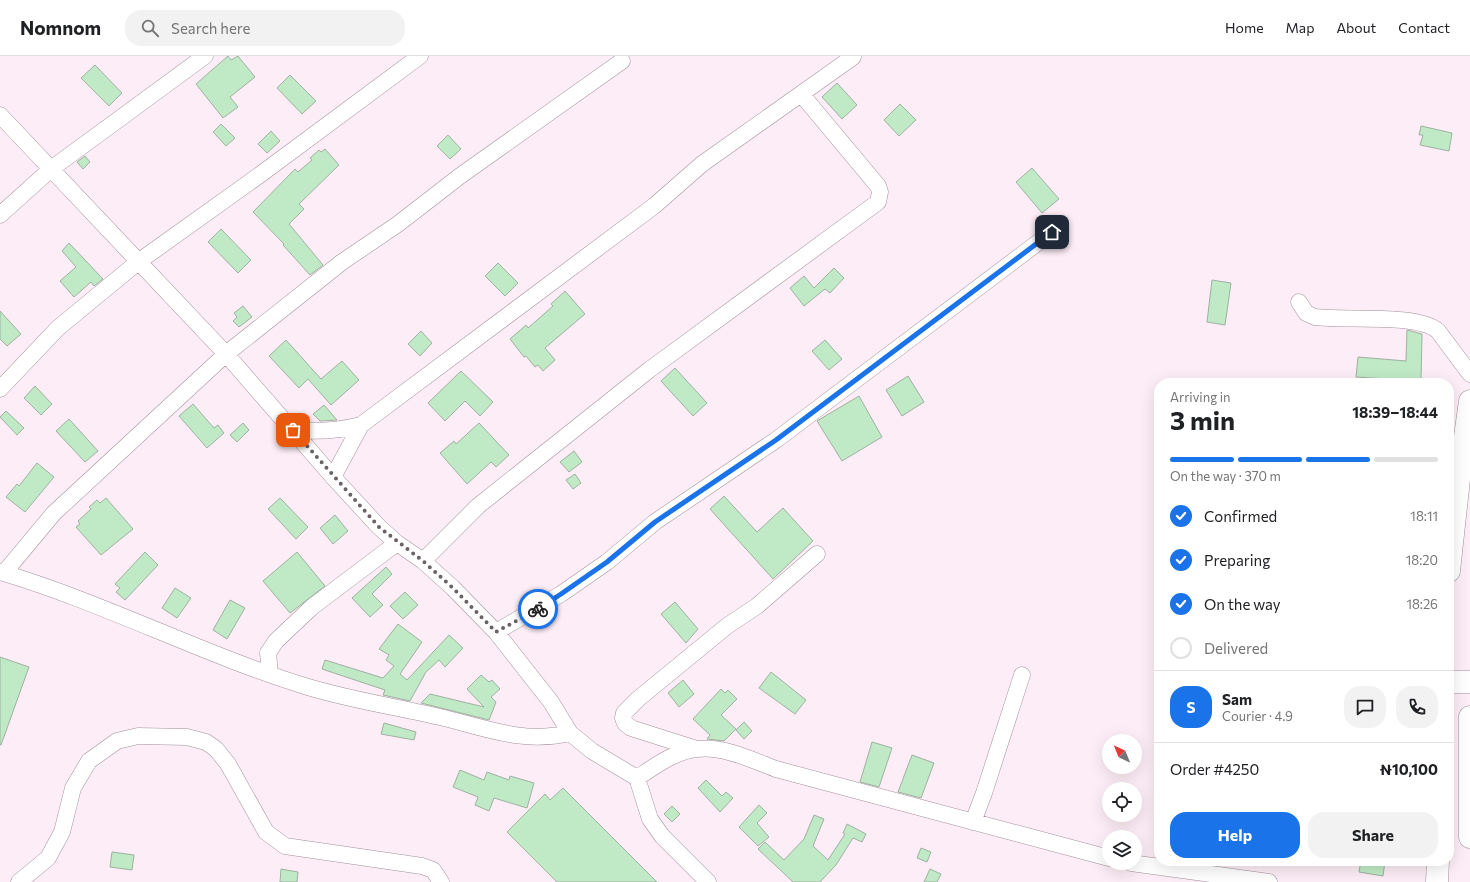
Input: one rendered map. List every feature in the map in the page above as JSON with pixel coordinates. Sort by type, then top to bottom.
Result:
[{"type":"highway","points":[[1454,541],[1464,480],[1470,401]]},
{"type":"highway","points":[[1454,682],[1470,682]]},
{"type":"highway","points":[[1470,717],[1470,837]]},
{"type":"highway","points":[[1437,882],[1438,866]]},
{"type":"street","points":[[0,215],[51,169],[205,56]]},
{"type":"street","points":[[0,389],[58,328],[138,262],[420,56]]},
{"type":"street","points":[[333,477],[352,438],[361,425],[654,206],[702,164],[802,95],[853,57]]},
{"type":"street","points":[[570,733],[547,738],[506,734],[309,687],[270,674],[60,592],[2,573],[54,513],[226,354],[342,262],[398,224],[460,176],[622,61]]},
{"type":"street","points":[[423,561],[478,506],[649,370],[878,202],[880,192],[878,186],[802,95]]},
{"type":"street","points":[[0,115],[226,354],[333,477],[379,527],[397,543],[423,561],[453,588],[496,632],[539,686],[570,733],[592,751],[637,778],[650,818],[662,836],[708,882]]},
{"type":"street","points":[[496,632],[561,594],[607,562],[655,522],[776,440],[1052,232]]},
{"type":"street","points":[[1299,302],[1306,313],[1315,317],[1377,319],[1421,323],[1432,326],[1438,331],[1470,374]]},
{"type":"street","points":[[293,430],[321,432],[344,430],[361,425]]},
{"type":"street","points":[[270,674],[268,653],[276,641],[312,607],[397,543]]},
{"type":"street","points":[[817,554],[757,606],[727,626],[638,698],[624,713],[623,718],[625,723],[632,728],[697,749],[726,751],[776,769],[1102,856]]},
{"type":"street","points":[[973,822],[984,793],[1022,675]]},
{"type":"street","points":[[19,882],[48,858],[62,832],[73,788],[89,761],[117,741],[138,736],[187,737],[206,742],[216,749],[228,764],[266,832],[285,846],[422,866],[432,870],[441,882]]},
{"type":"street","points":[[637,778],[673,756],[697,749]]},
{"type":"street","points":[[1142,863],[1154,864]]},
{"type":"street","points":[[1183,866],[1269,882]]},
{"type":"building","points":[[228,56],[231,60],[238,56],[255,77],[230,97],[238,107],[223,118],[196,84]]},
{"type":"building","points":[[95,65],[122,93],[109,106],[81,78]]},
{"type":"building","points":[[290,75],[316,101],[302,114],[277,88]]},
{"type":"building","points":[[837,83],[857,105],[842,119],[822,97]]},
{"type":"building","points":[[900,104],[916,120],[899,136],[884,120]]},
{"type":"building","points":[[221,124],[235,138],[226,146],[213,132]]},
{"type":"building","points":[[1421,126],[1452,133],[1449,151],[1420,145],[1423,135],[1419,135]]},
{"type":"building","points":[[271,131],[280,141],[267,153],[258,144]]},
{"type":"building","points":[[448,135],[461,149],[450,159],[437,146]]},
{"type":"building","points":[[325,149],[339,165],[299,204],[304,209],[289,224],[323,265],[310,275],[283,245],[284,244],[253,212],[295,169],[298,172],[312,160],[310,158],[319,150],[321,152]]},
{"type":"building","points":[[85,156],[90,162],[83,169],[77,162]]},
{"type":"building","points":[[1032,168],[1059,199],[1042,213],[1016,182]]},
{"type":"building","points":[[221,229],[251,260],[238,273],[208,242]]},
{"type":"building","points":[[69,243],[103,279],[94,286],[91,282],[74,297],[60,281],[76,267],[62,251]]},
{"type":"building","points":[[498,263],[518,283],[505,296],[485,276]]},
{"type":"building","points":[[834,268],[844,278],[830,293],[825,289],[804,306],[790,288],[804,276],[814,288]]},
{"type":"building","points":[[1212,280],[1231,283],[1225,325],[1207,322]]},
{"type":"building","points":[[565,291],[585,314],[545,348],[555,360],[543,371],[538,365],[535,367],[526,356],[524,357],[510,339],[526,325],[528,328],[553,306],[551,304]]},
{"type":"building","points":[[243,306],[252,317],[239,327],[233,321],[237,317],[234,313]]},
{"type":"building","points":[[0,311],[21,334],[7,346],[0,339]]},
{"type":"building","points":[[1407,330],[1422,334],[1421,378],[1356,377],[1358,357],[1406,361]]},
{"type":"building","points":[[421,331],[432,343],[420,356],[408,344]]},
{"type":"building","points":[[286,340],[321,379],[342,361],[359,380],[331,405],[308,379],[299,388],[269,356]]},
{"type":"building","points":[[825,340],[842,359],[829,370],[812,351]]},
{"type":"building","points":[[675,368],[707,403],[693,416],[661,381]]},
{"type":"building","points":[[461,371],[493,402],[480,416],[465,401],[445,421],[428,403]]},
{"type":"building","points":[[908,376],[924,402],[902,416],[886,390]]},
{"type":"building","points":[[35,386],[52,404],[41,415],[24,398]]},
{"type":"building","points":[[859,396],[882,437],[842,461],[817,421]]},
{"type":"building","points":[[193,404],[214,428],[218,425],[224,433],[207,448],[179,416]]},
{"type":"building","points":[[324,405],[337,420],[320,421],[313,414]]},
{"type":"building","points":[[6,411],[24,428],[17,435],[0,417]]},
{"type":"building","points":[[69,419],[98,451],[85,462],[56,431]]},
{"type":"building","points":[[243,423],[249,430],[237,442],[230,435]]},
{"type":"building","points":[[479,423],[509,455],[496,467],[491,462],[467,484],[440,453],[454,441],[456,444]]},
{"type":"building","points":[[574,451],[582,462],[569,472],[560,462]]},
{"type":"building","points":[[37,463],[54,477],[25,512],[6,497],[17,484],[19,486]]},
{"type":"building","points":[[575,474],[581,483],[573,489],[566,480]]},
{"type":"building","points":[[724,496],[757,532],[783,508],[813,541],[773,579],[710,509]]},
{"type":"building","points":[[106,498],[133,529],[101,555],[76,527],[80,524],[78,521],[91,509],[89,507],[97,500],[100,503]]},
{"type":"building","points":[[280,498],[308,527],[296,539],[268,509]]},
{"type":"building","points":[[335,515],[348,531],[333,544],[320,528]]},
{"type":"building","points":[[145,552],[158,565],[125,600],[116,592],[120,588],[115,584]]},
{"type":"building","points":[[297,552],[325,586],[290,613],[263,581]]},
{"type":"building","points":[[386,567],[392,574],[372,594],[383,605],[370,617],[352,598]]},
{"type":"building","points":[[175,588],[191,598],[177,618],[162,608]]},
{"type":"building","points":[[405,592],[418,605],[403,619],[390,606]]},
{"type":"building","points":[[230,600],[245,608],[227,639],[213,630]]},
{"type":"building","points":[[675,602],[698,629],[686,643],[661,614]]},
{"type":"building","points":[[398,624],[422,642],[400,674],[407,680],[449,635],[463,648],[445,667],[439,660],[426,672],[410,701],[383,695],[385,690],[322,669],[325,660],[383,678],[394,666],[386,660],[389,655],[379,649]]},
{"type":"building","points":[[0,657],[29,667],[1,745],[0,745]]},
{"type":"building","points":[[771,672],[806,700],[795,714],[759,688]]},
{"type":"building","points":[[481,675],[489,682],[492,680],[500,689],[491,697],[496,702],[489,720],[421,703],[430,694],[484,707],[467,689]]},
{"type":"building","points":[[683,680],[694,694],[679,707],[668,693]]},
{"type":"building","points":[[721,689],[725,693],[728,690],[737,699],[721,715],[736,729],[724,741],[707,739],[710,735],[693,719]]},
{"type":"building","points":[[744,722],[752,731],[744,739],[736,730]]},
{"type":"building","points":[[384,723],[416,732],[414,740],[381,734]]},
{"type":"building","points":[[872,742],[892,748],[879,787],[860,782]]},
{"type":"building","points":[[912,755],[934,763],[921,798],[898,792]]},
{"type":"building","points":[[460,770],[484,780],[487,772],[509,780],[510,776],[534,783],[527,808],[494,798],[489,811],[475,805],[478,797],[453,787]]},
{"type":"building","points":[[706,780],[722,796],[726,792],[733,798],[720,812],[698,788]]},
{"type":"building","points":[[563,788],[657,882],[557,882],[507,832],[545,794],[550,800]]},
{"type":"building","points":[[759,805],[767,813],[757,823],[769,837],[758,846],[739,827]]},
{"type":"building","points":[[672,806],[680,814],[672,822],[664,814]]},
{"type":"building","points":[[814,815],[824,819],[813,846],[828,860],[845,834],[843,833],[847,824],[866,834],[862,842],[853,838],[836,865],[820,882],[793,882],[758,849],[765,842],[784,860],[804,839]]},
{"type":"building","points":[[921,848],[931,852],[927,862],[917,858]]},
{"type":"building","points":[[112,852],[134,855],[132,870],[110,867]]},
{"type":"building","points":[[1360,866],[1384,866],[1383,876],[1359,872]]},
{"type":"building","points":[[281,869],[298,872],[297,882],[280,882]]},
{"type":"building","points":[[930,869],[941,874],[937,882],[924,882]]},
{"type":"way so far","points":[[293,430],[333,477],[379,527],[397,543],[423,561],[453,588],[496,632],[538,609]]},
{"type":"route","points":[[538,609],[607,562],[655,522],[776,440],[1052,232]]}]
